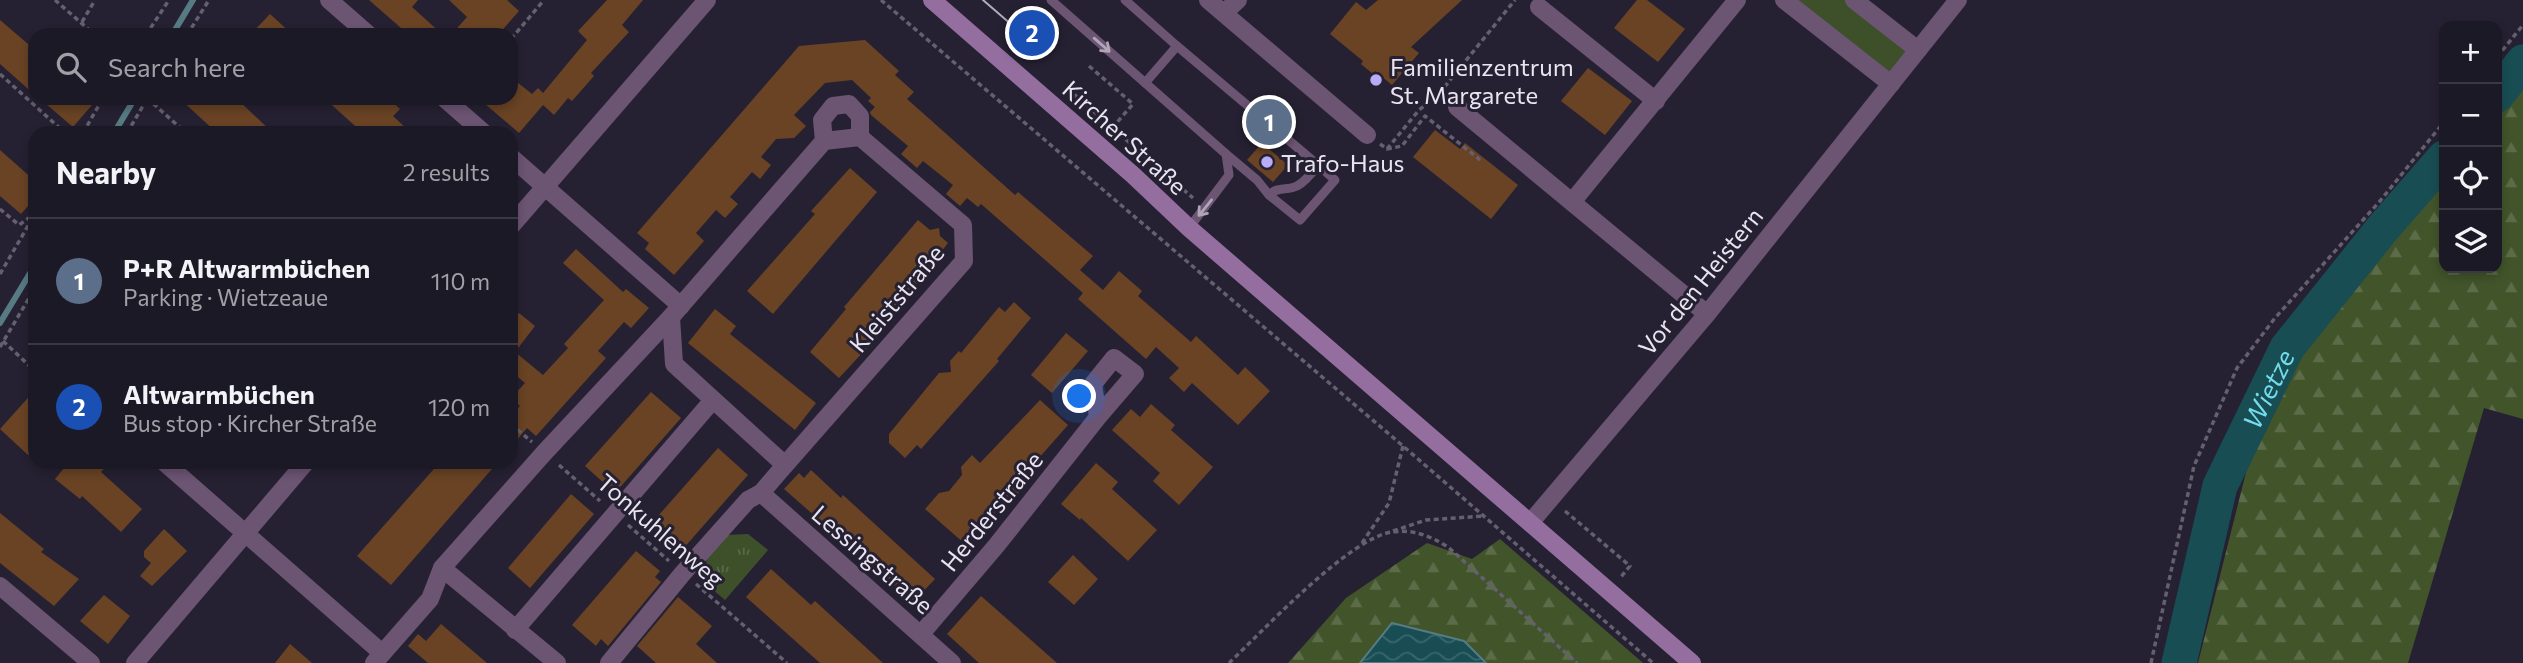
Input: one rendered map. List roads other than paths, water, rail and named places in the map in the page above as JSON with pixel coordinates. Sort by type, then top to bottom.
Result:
[{"type":"main road","name":"Kircher Straße","points":[[932,0],[1133,175],[1189,228],[1692,663]]},
{"type":"street","points":[[328,0],[361,28]]},
{"type":"street","points":[[518,218],[708,0]]},
{"type":"street","points":[[1208,0],[1367,135]]},
{"type":"street","points":[[1224,13],[1238,0]]},
{"type":"street","points":[[1572,202],[1737,0]]},
{"type":"street","points":[[1784,0],[1891,84]]},
{"type":"street","points":[[1854,0],[1918,50]]},
{"type":"street","name":"Vor den Heistern","points":[[1530,523],[1707,314],[1958,0]]},
{"type":"street","points":[[1539,7],[1656,101]]},
{"type":"street","points":[[172,469],[245,532],[378,658],[430,599],[442,568],[544,453],[676,312],[824,141],[860,137],[860,116],[849,104],[833,106],[822,120],[824,141]]},
{"type":"street","points":[[452,105],[476,126]]},
{"type":"street","points":[[1457,107],[1707,314]]},
{"type":"street","name":"Kleiststraße","points":[[785,465],[964,261],[963,225],[860,137]]},
{"type":"street","points":[[518,163],[676,312],[674,364],[785,465],[761,493],[748,500],[683,573],[620,659]]},
{"type":"street","points":[[515,630],[713,400]]},
{"type":"street","name":"Herderstraße","points":[[920,634],[996,547],[1098,417]]},
{"type":"street","points":[[135,663],[300,469]]},
{"type":"street","name":"Lessingstraße","points":[[761,493],[952,663]]},
{"type":"street","points":[[442,568],[557,663]]},
{"type":"street","points":[[0,586],[91,663]]},
{"type":"lane","points":[[1051,0],[1300,220],[1335,180],[1125,0]]},
{"type":"lane","points":[[1145,83],[1177,46]]},
{"type":"lane","points":[[1189,228],[1229,175],[1226,154]]},
{"type":"lane","points":[[1269,195],[1274,189],[1296,187],[1309,177],[1318,165]]},
{"type":"water","points":[[1392,623],[1464,641],[1486,663],[1360,663]]},
{"type":"waterway","points":[[176,28],[193,0]]},
{"type":"waterway","name":"Wietze","points":[[2502,89],[2523,62]]},
{"type":"waterway","points":[[118,126],[131,105]]},
{"type":"waterway","name":"Wietze","points":[[2179,663],[2220,486],[2287,348],[2383,228],[2439,164]]},
{"type":"waterway","points":[[0,323],[28,277]]},
{"type":"tram line","points":[[983,0],[1027,38]]},
{"type":"place","name":"Altwarmbüchen","points":[[1032,33]]},
{"type":"place","name":"Familienzentrum St. Margarete","points":[[1376,80]]},
{"type":"place","name":"P+R Altwarmbüchen","points":[[1269,122]]},
{"type":"place","name":"Trafo-Haus","points":[[1267,162]]}]
